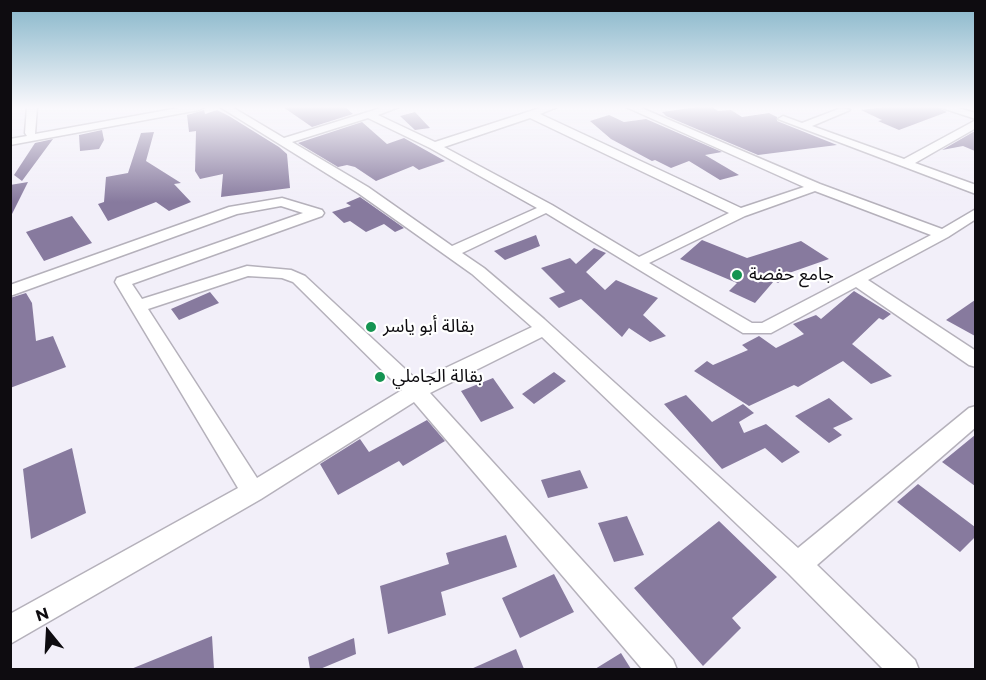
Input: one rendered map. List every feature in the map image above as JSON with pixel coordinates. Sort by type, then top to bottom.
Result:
[{"type":"street","points":[[10,142],[28,139]]},
{"type":"street","points":[[280,139],[363,190],[478,271],[544,329],[798,565],[905,669]]},
{"type":"street","points":[[284,141],[291,139]]},
{"type":"street","points":[[419,139],[547,208],[749,329],[765,329],[858,281],[943,234],[975,213]]},
{"type":"street","points":[[434,146],[456,139]]},
{"type":"street","points":[[583,139],[740,213]]},
{"type":"street","points":[[703,139],[814,188],[943,234]]},
{"type":"street","points":[[837,139],[975,190]]},
{"type":"street","points":[[905,164],[948,139]]},
{"type":"street","points":[[638,263],[740,213],[814,188]]},
{"type":"street","points":[[10,291],[234,210],[282,202],[316,213],[123,282],[253,492]]},
{"type":"street","points":[[451,252],[547,208]]},
{"type":"street","points":[[138,306],[247,271],[285,273],[299,279],[416,391],[663,669]]},
{"type":"street","points":[[858,281],[975,360]]},
{"type":"street","points":[[10,630],[253,492],[416,391],[544,329]]},
{"type":"street","points":[[798,565],[975,414]]},
{"type":"building","points":[[53,139],[22,181],[14,175],[35,143]]},
{"type":"building","points":[[79,139],[104,139],[99,149],[80,151]]},
{"type":"building","points":[[139,139],[152,139],[146,161],[181,183],[174,184],[191,202],[169,211],[156,202],[108,221],[98,204],[104,202],[106,177],[128,173]]},
{"type":"building","points":[[196,139],[266,139],[287,154],[290,188],[221,197],[223,174],[200,179],[195,171]]},
{"type":"building","points":[[311,139],[381,139],[387,144],[405,139],[445,161],[419,170],[413,166],[376,181],[355,167],[347,165],[338,167],[298,143]]},
{"type":"building","points":[[611,139],[691,139],[722,152],[705,155],[739,175],[720,180],[689,161],[671,168],[655,160],[652,161]]},
{"type":"building","points":[[720,139],[821,139],[837,145],[758,155]]},
{"type":"building","points":[[962,139],[975,139],[975,151],[963,146],[942,150]]},
{"type":"building","points":[[28,182],[10,218],[10,185]]},
{"type":"building","points":[[360,197],[404,228],[395,232],[384,224],[366,232],[350,221],[344,223],[332,212],[351,206],[346,203]]},
{"type":"building","points":[[72,216],[92,243],[44,261],[26,232]]},
{"type":"building","points":[[536,235],[540,246],[505,260],[494,251]]},
{"type":"building","points":[[702,240],[747,258],[801,241],[829,259],[789,273],[778,283],[774,281],[755,303],[729,291],[737,283],[680,259]]},
{"type":"building","points":[[594,248],[606,253],[586,272],[605,290],[616,280],[658,298],[643,315],[666,336],[650,342],[629,328],[622,337],[581,299],[559,308],[549,298],[565,292],[541,268],[570,258],[576,264]]},
{"type":"building","points":[[854,291],[891,314],[883,320],[879,318],[852,344],[892,376],[871,384],[843,361],[798,387],[794,385],[749,406],[694,371],[707,361],[713,365],[748,350],[742,345],[759,336],[776,348],[804,334],[793,324],[816,315],[821,319]]},
{"type":"building","points":[[210,292],[219,303],[179,320],[171,309]]},
{"type":"building","points":[[26,293],[32,303],[36,341],[53,336],[66,367],[10,388],[10,298]]},
{"type":"building","points":[[975,300],[975,336],[946,320]]},
{"type":"building","points":[[554,372],[566,381],[534,404],[522,394]]},
{"type":"building","points":[[493,378],[514,408],[481,422],[461,391]]},
{"type":"building","points":[[686,395],[712,422],[743,404],[754,413],[739,422],[744,433],[766,424],[800,452],[782,463],[765,448],[722,469],[664,404]]},
{"type":"building","points":[[829,398],[853,419],[833,428],[842,435],[829,443],[795,416]]},
{"type":"building","points":[[427,420],[445,441],[403,466],[399,461],[338,495],[320,464],[360,439],[369,452]]},
{"type":"building","points":[[975,435],[975,486],[942,462]]},
{"type":"building","points":[[72,448],[86,513],[31,539],[23,469]]},
{"type":"building","points":[[580,470],[588,488],[548,498],[541,480]]},
{"type":"building","points":[[918,484],[975,527],[975,537],[960,552],[897,502]]},
{"type":"building","points":[[627,516],[644,555],[614,562],[598,523]]},
{"type":"building","points":[[719,521],[777,577],[732,618],[741,628],[703,666],[634,588]]},
{"type":"building","points":[[506,535],[517,567],[441,592],[446,615],[388,634],[380,586],[449,564],[446,553]]},
{"type":"building","points":[[554,574],[574,612],[520,638],[502,598]]},
{"type":"building","points":[[212,636],[214,669],[131,669]]},
{"type":"building","points":[[354,638],[356,654],[320,669],[310,669],[308,657]]},
{"type":"building","points":[[516,649],[524,669],[471,669]]},
{"type":"building","points":[[621,653],[631,669],[595,669]]},
{"type":"place","name":"جامع حفصة","points":[[737,275]]},
{"type":"place","name":"بقالة أبو ياسر","points":[[371,327]]},
{"type":"place","name":"بقالة الجاملي","points":[[380,377]]}]
